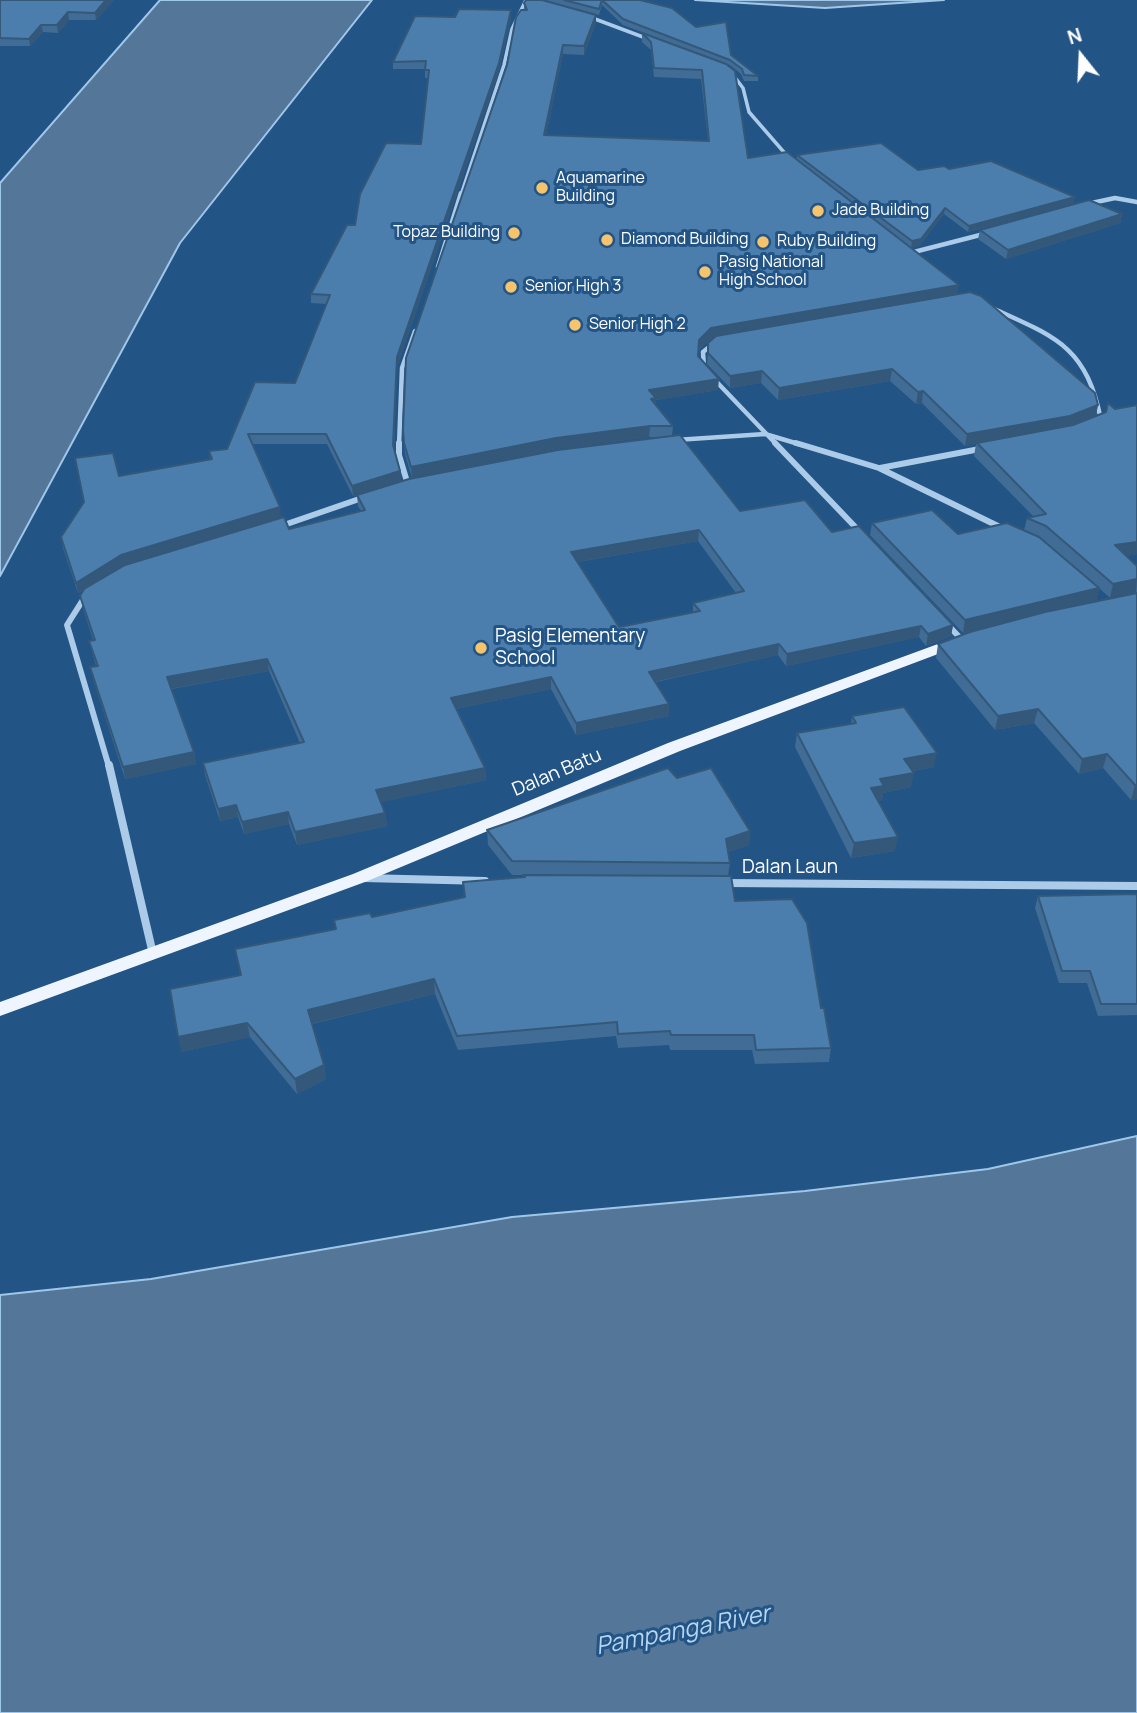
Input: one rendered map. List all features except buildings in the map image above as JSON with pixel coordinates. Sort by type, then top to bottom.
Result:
[{"type":"main road","name":"Dalan Batu","points":[[0,1009],[359,878],[674,747],[968,638]]},
{"type":"street","points":[[436,272],[503,72],[512,24],[526,0]]},
{"type":"street","points":[[582,14],[659,44]]},
{"type":"street","points":[[728,69],[738,77],[749,112],[795,165]]},
{"type":"street","points":[[1082,205],[1115,198],[1137,202]]},
{"type":"street","points":[[910,253],[996,231]]},
{"type":"street","points":[[900,245],[920,260]]},
{"type":"street","points":[[981,303],[1017,320],[1075,354],[1086,372],[1097,400],[1101,420],[1090,424]]},
{"type":"street","points":[[408,485],[398,456],[402,368],[419,320]]},
{"type":"street","points":[[726,341],[713,343],[703,352],[702,366],[867,540]]},
{"type":"street","points":[[664,441],[765,434],[879,468],[1007,530]]},
{"type":"street","points":[[879,468],[992,447]]},
{"type":"street","points":[[395,489],[422,482]]},
{"type":"street","points":[[273,528],[370,496]]},
{"type":"street","points":[[93,590],[82,597],[67,625],[114,783],[153,955]]},
{"type":"street","points":[[937,613],[968,638]]},
{"type":"street","points":[[359,878],[498,881]]},
{"type":"street","name":"Dalan Laun","points":[[720,883],[1137,886]]},
{"type":"water","points":[[160,0],[372,0],[180,243],[0,576],[0,183]]},
{"type":"water","points":[[695,0],[944,0],[825,8]]},
{"type":"water","name":"Pampanga River","points":[[1137,1136],[1137,1713],[0,1713],[0,1295],[151,1279],[512,1217],[805,1191],[988,1169]]},
{"type":"place","name":"Aquamarine Building","points":[[542,188]]},
{"type":"place","name":"Jade Building","points":[[818,211]]},
{"type":"place","name":"Topaz Building","points":[[514,233]]},
{"type":"place","name":"Diamond Building","points":[[607,240]]},
{"type":"place","name":"Ruby Building","points":[[763,242]]},
{"type":"place","name":"Pasig National High School","points":[[705,272]]},
{"type":"place","name":"Senior High 3","points":[[511,287]]},
{"type":"place","name":"Senior High 2","points":[[575,325]]},
{"type":"place","name":"Pasig Elementary School","points":[[481,648]]}]
